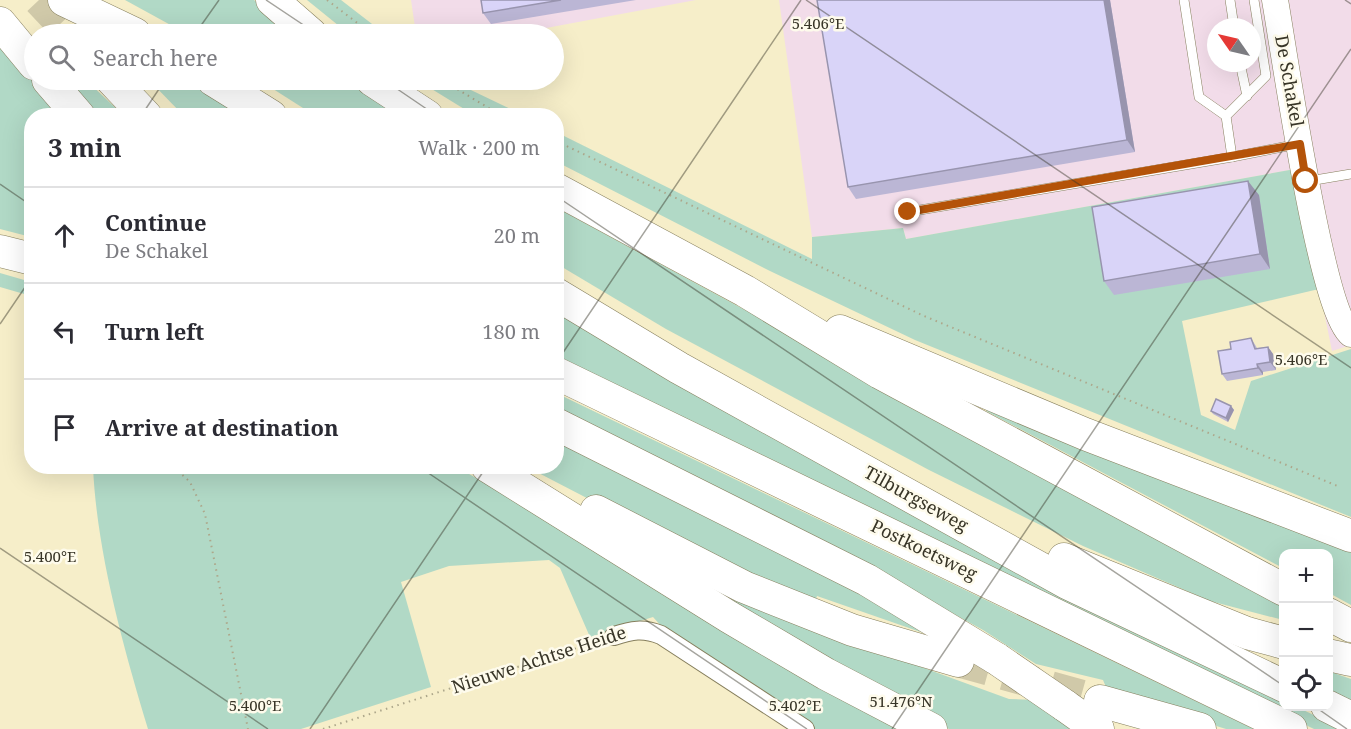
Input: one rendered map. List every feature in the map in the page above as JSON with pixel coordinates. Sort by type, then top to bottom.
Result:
[{"type":"highway","points":[[272,0],[300,24]]},
{"type":"highway","points":[[72,3],[115,24]]},
{"type":"highway","points":[[0,23],[24,52]]},
{"type":"highway","points":[[57,90],[72,108]]},
{"type":"highway","points":[[121,90],[138,108]]},
{"type":"highway","points":[[229,90],[258,108]]},
{"type":"highway","points":[[387,90],[415,108]]},
{"type":"highway","points":[[564,193],[745,291],[880,373],[1279,587]]},
{"type":"highway","points":[[0,251],[24,257]]},
{"type":"highway","points":[[745,291],[1085,434],[1351,536]]},
{"type":"highway","name":"Tilburgseweg","points":[[564,299],[679,368],[1067,583],[1279,684]]},
{"type":"highway","name":"Postkoetsweg","points":[[564,377],[1291,729]]},
{"type":"highway","points":[[564,428],[867,580],[997,660],[1064,705],[1099,715],[1200,729]]},
{"type":"highway","points":[[501,474],[729,617],[826,674],[931,729]]},
{"type":"highway","points":[[515,474],[582,504],[744,587],[852,630],[958,661]]},
{"type":"highway","points":[[887,483],[1129,587],[1247,633],[1279,642]]},
{"type":"highway","points":[[1333,616],[1351,626]]},
{"type":"highway","points":[[1333,656],[1350,660]]},
{"type":"highway","points":[[1333,709],[1351,718]]},
{"type":"street","name":"De Schakel","points":[[1275,0],[1317,243],[1339,318],[1351,334]]},
{"type":"street","name":"Nieuwe Achtse Heide","points":[[614,636],[634,630],[648,630],[661,635],[805,729]]},
{"type":"lane","points":[[1184,0],[1199,97],[1226,116],[1232,157]]},
{"type":"lane","points":[[1230,0],[1233,18]]},
{"type":"lane","points":[[1226,116],[1266,76],[1254,0]]},
{"type":"lane","points":[[1242,72],[1247,96]]},
{"type":"lane","points":[[908,212],[1300,144]]},
{"type":"lane","points":[[1306,181],[1351,174]]},
{"type":"path","points":[[327,0],[359,24]]},
{"type":"path","points":[[459,90],[489,108]]},
{"type":"path","points":[[564,145],[924,316],[1340,487]]},
{"type":"path","points":[[181,474],[190,482],[205,514],[248,729]]},
{"type":"path","name":"Nieuwe Achtse Heide","points":[[323,729],[614,636]]},
{"type":"shaded area","points":[[411,0],[696,0],[564,25],[415,24]]},
{"type":"shaded area","points":[[779,0],[1351,0],[1351,345],[1332,351],[1295,169],[906,239],[903,228],[812,237]]},
{"type":"green space","points":[[125,0],[254,0],[280,24],[169,24]]},
{"type":"green space","points":[[307,0],[341,0],[372,24],[337,24]]},
{"type":"green space","points":[[0,46],[24,70],[24,90],[44,90],[62,108],[24,108],[24,235],[0,229]]},
{"type":"green space","points":[[67,90],[97,90],[116,108],[84,108]]},
{"type":"green space","points":[[159,90],[203,90],[233,108],[176,108]]},
{"type":"green space","points":[[275,90],[361,90],[388,108],[303,108]]},
{"type":"green space","points":[[433,90],[471,90],[508,108],[463,108]]},
{"type":"green space","points":[[564,136],[812,259],[812,237],[903,228],[906,239],[1295,169],[1319,289],[1182,321],[1201,415],[1235,430],[1251,381],[1351,349],[1351,517],[915,340],[770,271],[564,166]]},
{"type":"green space","points":[[564,212],[1279,600],[1279,619],[1210,601],[1083,546],[929,470],[666,329],[564,268]]},
{"type":"green space","points":[[0,273],[24,280],[24,294],[0,287]]},
{"type":"green space","points":[[564,313],[1279,698],[1279,711],[1305,711],[1343,729],[1314,729],[564,365]]},
{"type":"green space","points":[[564,397],[1254,729],[1226,729],[1108,692],[1103,680],[1036,664],[983,630],[888,578],[564,415]]},
{"type":"green space","points":[[989,407],[1351,548],[1351,605],[1333,595],[1333,549],[1279,549],[1279,566],[986,411]]},
{"type":"green space","points":[[564,439],[958,645],[817,596],[813,608],[747,581],[541,474],[564,474]]},
{"type":"green space","points":[[93,474],[469,474],[912,729],[814,729],[664,629],[653,617],[590,637],[560,568],[549,560],[449,566],[401,582],[431,687],[301,729],[148,729],[113,599],[95,500]]},
{"type":"green space","points":[[634,548],[850,641],[1009,699],[1036,700],[1086,729],[949,729]]},
{"type":"green space","points":[[1333,673],[1351,679],[1351,705],[1333,696]]},
{"type":"building","points":[[481,0],[561,0],[483,13]]},
{"type":"building","points":[[817,0],[1104,0],[1127,140],[848,187]]},
{"type":"building","points":[[1248,181],[1260,254],[1104,281],[1092,207]]},
{"type":"building","points":[[1251,338],[1255,349],[1268,347],[1270,362],[1257,364],[1258,368],[1222,374],[1218,351],[1231,349],[1230,342]]},
{"type":"building","points":[[1216,399],[1231,406],[1226,418],[1211,411]]},
{"type":"tunnel","points":[[39,0],[62,24]]},
{"type":"tunnel","points":[[958,661],[1100,701]]},
{"type":"route","points":[[908,212],[1300,144],[1306,181]]}]
